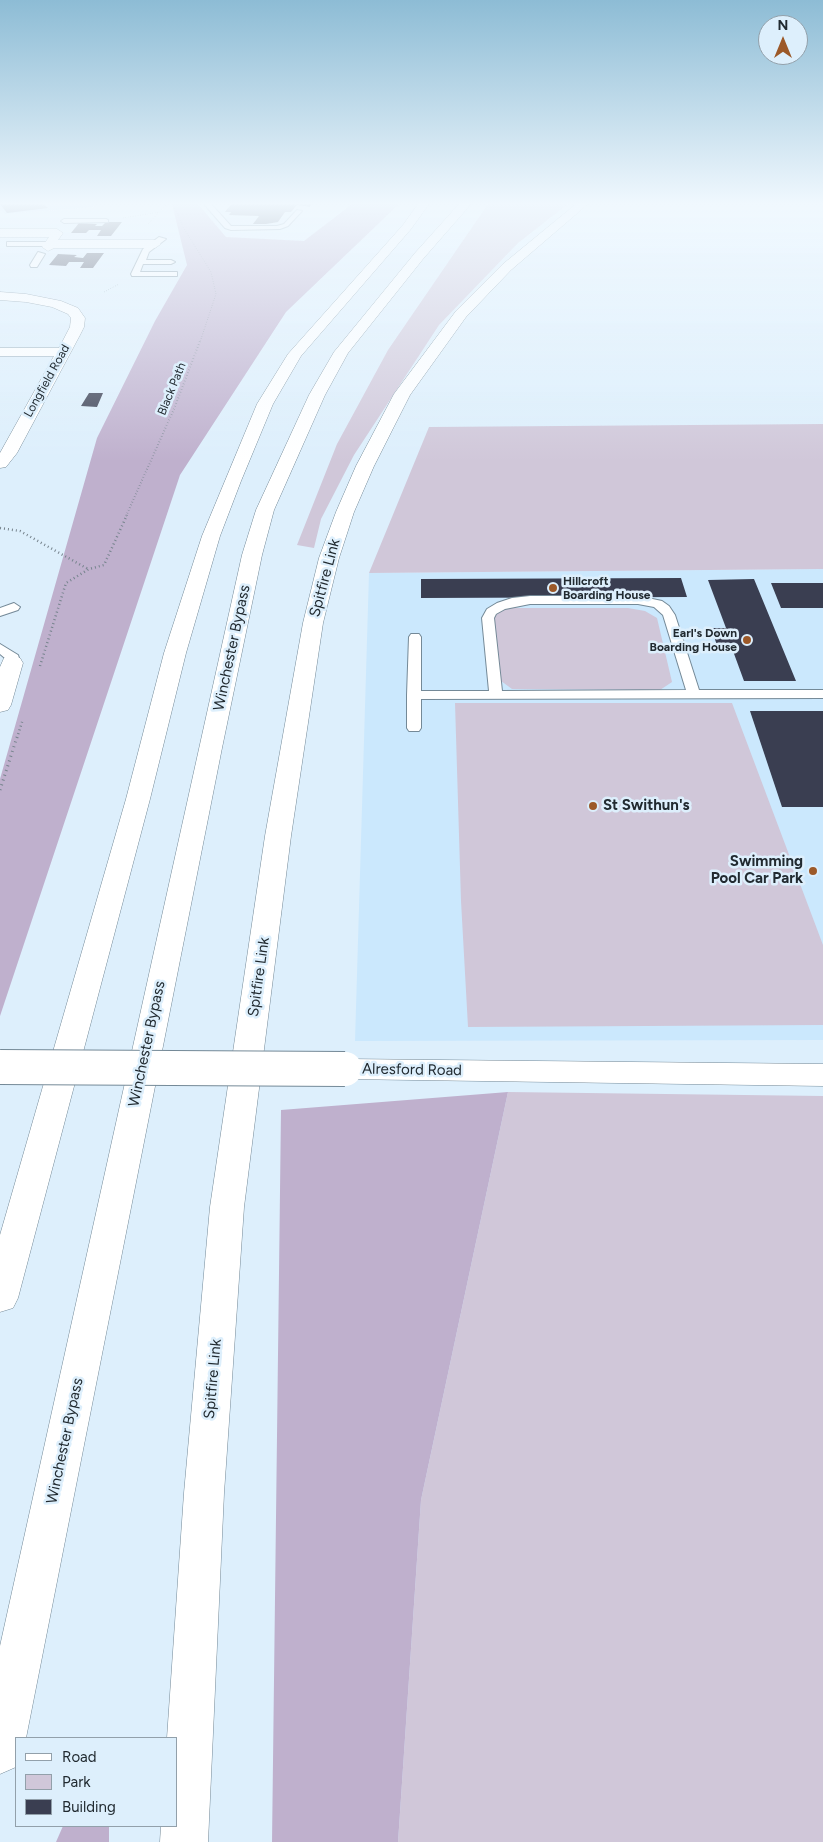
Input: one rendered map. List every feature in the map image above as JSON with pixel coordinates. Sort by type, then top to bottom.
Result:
[{"type":"main road","points":[[0,1298],[138,799],[176,654],[211,536],[265,404],[295,354],[351,290]]},
{"type":"main road","name":"Winchester Bypass","points":[[0,1751],[134,1105],[252,555],[265,510],[317,395],[341,352],[391,290]]},
{"type":"main road","name":"Spitfire Link","points":[[184,1842],[204,1493],[227,1207],[278,836],[313,623],[329,558],[364,466],[402,394],[461,314],[485,290]]},
{"type":"main road","name":"Longfield Road","points":[[0,296],[46,302],[73,311],[78,318],[77,327],[8,453],[0,462]]},
{"type":"main road","points":[[0,352],[63,352]]},
{"type":"main road","points":[[9,417],[27,417]]},
{"type":"main road","points":[[0,705],[6,655]]},
{"type":"main road","name":"Alresford Road","points":[[0,1067],[823,1074]]},
{"type":"lane","points":[[496,694],[488,618],[491,612],[501,606],[512,602],[530,600],[638,600],[658,604],[669,615],[694,694]]},
{"type":"lane","points":[[0,612],[14,607]]},
{"type":"lane","points":[[414,728],[415,637]]},
{"type":"lane","points":[[414,695],[823,694]]},
{"type":"path","name":"Black Path","points":[[0,528],[20,531],[88,569],[104,565],[174,409],[206,326],[216,294],[215,290]]},
{"type":"shaded area","points":[[173,290],[309,290],[286,312],[180,475],[0,1016],[0,779],[97,438],[155,321]]},
{"type":"shaded area","name":"St Swithun's","points":[[823,569],[823,1040],[355,1041],[369,573]]},
{"type":"shaded area","points":[[508,1092],[421,1500],[398,1842],[272,1842],[281,1110]]},
{"type":"shaded area","points":[[63,1827],[109,1827],[109,1842],[56,1842]]},
{"type":"green space","points":[[429,290],[473,290],[439,325],[354,455],[321,519],[314,548],[297,545],[337,444],[388,350]]},
{"type":"green space","points":[[823,424],[823,569],[369,573],[429,427]]},
{"type":"green space","points":[[511,608],[628,608],[645,611],[657,618],[672,682],[660,690],[512,689],[497,678],[490,619],[501,610]]},
{"type":"green space","points":[[455,703],[732,703],[823,945],[823,1025],[468,1027],[461,901]]},
{"type":"green space","points":[[508,1092],[823,1096],[823,1842],[398,1842],[421,1500]]},
{"type":"building","points":[[89,393],[103,393],[97,407],[81,406]]},
{"type":"building","name":"Hillcroft Boarding House","points":[[681,578],[687,597],[421,598],[421,579]]},
{"type":"building","name":"Earl's Down Boarding House","points":[[754,579],[796,681],[744,681],[733,651],[719,651],[711,628],[726,628],[708,580]]},
{"type":"building","points":[[771,583],[823,583],[823,608],[781,608]]},
{"type":"building","points":[[750,711],[823,711],[823,807],[782,807]]},
{"type":"place","name":"Hillcroft Boarding House","points":[[553,588]]},
{"type":"place","name":"Earl's Down Boarding House","points":[[747,640]]},
{"type":"place","name":"St Swithun's","points":[[593,806]]},
{"type":"place","name":"Swimming Pool Car Park","points":[[813,871]]}]
